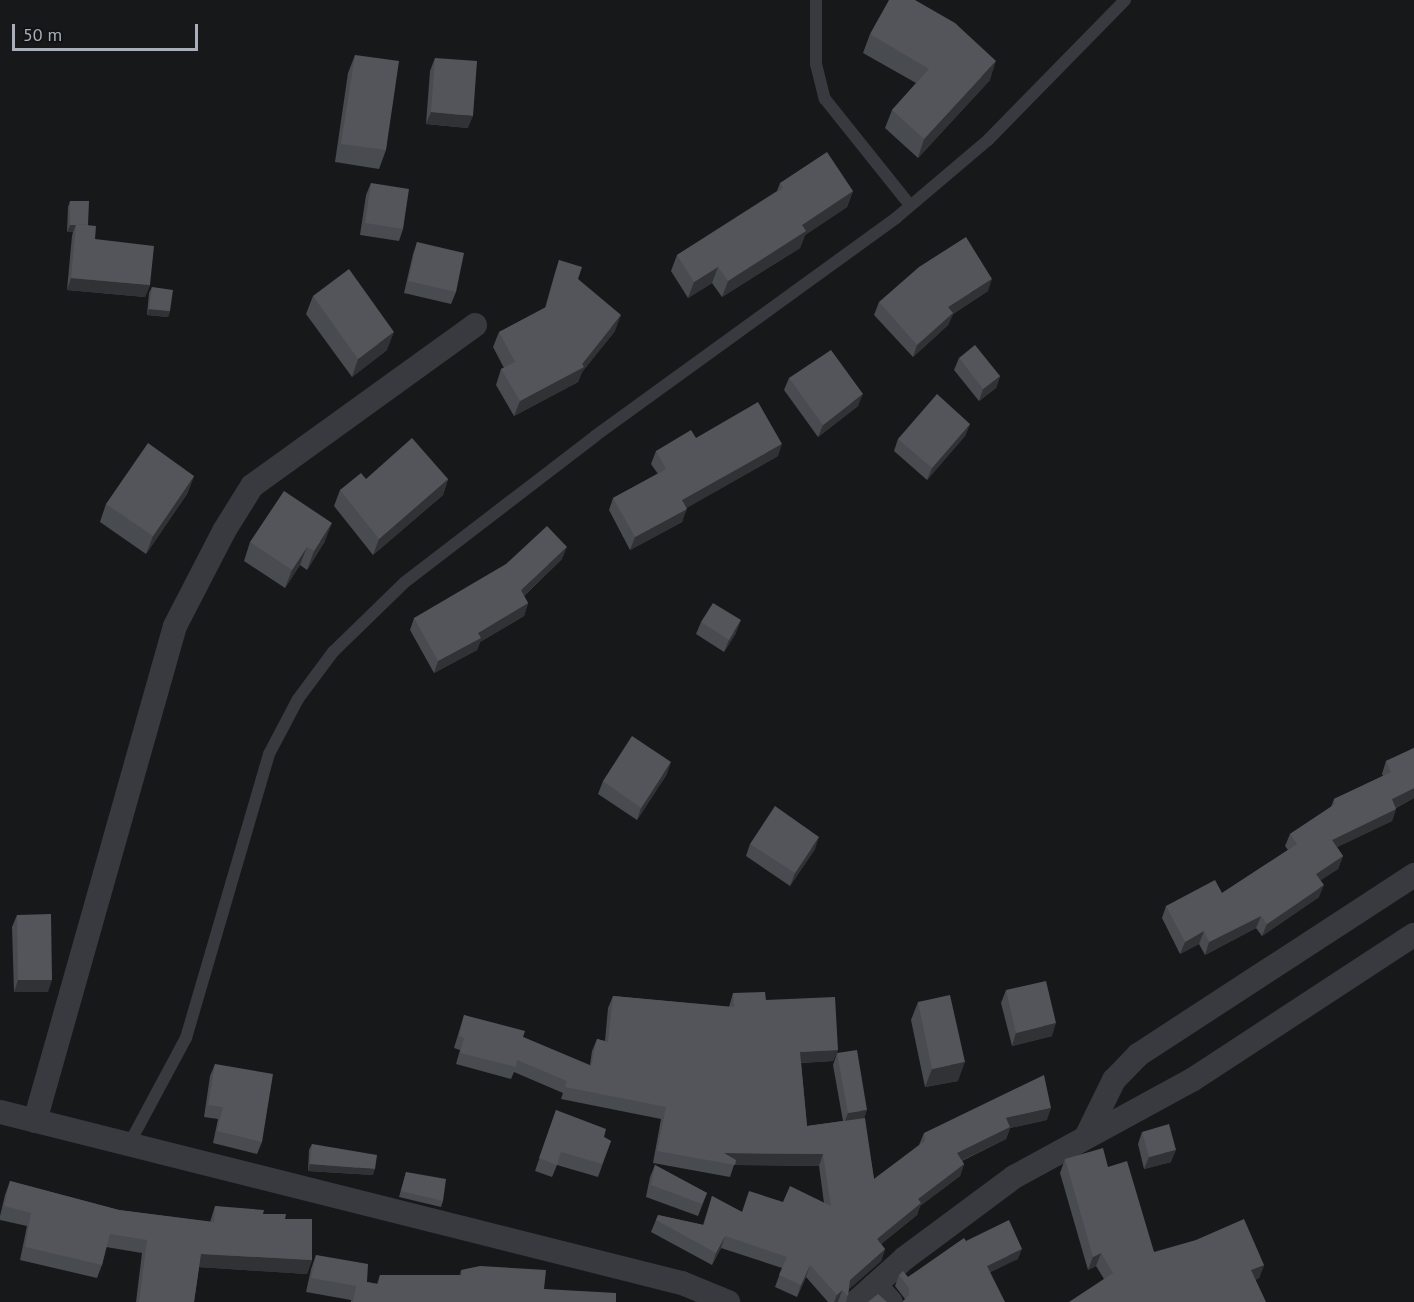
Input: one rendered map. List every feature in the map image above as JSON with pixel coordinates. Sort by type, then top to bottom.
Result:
[{"type":"street","points":[[35,1121],[175,626],[224,531],[252,486],[475,325]]},
{"type":"street","points":[[1087,1135],[1114,1080],[1138,1056],[1414,875]]},
{"type":"street","points":[[856,1302],[883,1294],[905,1257],[1014,1177],[1087,1135],[1192,1080],[1414,935]]},
{"type":"street","points":[[0,1112],[128,1146],[682,1283],[728,1302]]},
{"type":"lane","points":[[816,0],[816,64],[825,99],[910,205]]},
{"type":"lane","points":[[128,1146],[186,1038],[270,754],[298,699],[333,652],[405,582],[596,436],[910,205],[988,140],[1125,0]]},
{"type":"building","points":[[889,0],[915,0],[955,23],[996,61],[924,139],[892,110],[929,69],[870,34]]},
{"type":"building","points":[[355,55],[399,61],[386,150],[341,144]]},
{"type":"building","points":[[435,58],[477,61],[473,116],[431,112]]},
{"type":"building","points":[[827,152],[853,191],[802,225],[806,231],[728,281],[718,267],[694,282],[677,255],[783,188],[780,183]]},
{"type":"building","points":[[371,183],[409,189],[403,229],[365,223]]},
{"type":"building","points":[[70,201],[89,201],[88,225],[70,225]]},
{"type":"building","points":[[76,224],[96,226],[95,239],[154,246],[150,285],[71,278]]},
{"type":"building","points":[[966,237],[992,279],[948,307],[953,313],[917,345],[879,302],[919,267]]},
{"type":"building","points":[[417,242],[464,253],[456,292],[408,281]]},
{"type":"building","points":[[559,260],[582,267],[578,279],[621,315],[582,364],[584,367],[520,401],[501,369],[515,362],[499,332],[546,307]]},
{"type":"building","points":[[349,269],[394,332],[358,359],[313,296]]},
{"type":"building","points":[[152,287],[173,290],[170,311],[149,309]]},
{"type":"building","points":[[975,345],[1000,376],[983,389],[959,358]]},
{"type":"building","points":[[831,350],[863,394],[823,425],[789,378]]},
{"type":"building","points":[[937,394],[970,424],[932,468],[898,439]]},
{"type":"building","points":[[758,402],[782,444],[682,500],[687,509],[635,537],[613,498],[666,469],[656,451],[691,430],[696,438]]},
{"type":"building","points":[[412,438],[448,479],[379,539],[340,490],[361,473],[366,479]]},
{"type":"building","points":[[148,443],[194,476],[153,536],[106,504]]},
{"type":"building","points":[[284,491],[332,523],[314,551],[307,547],[292,570],[250,542]]},
{"type":"building","points":[[547,526],[567,547],[521,590],[528,603],[478,633],[481,638],[438,661],[414,618],[506,564]]},
{"type":"building","points":[[713,603],[741,620],[729,640],[701,622]]},
{"type":"building","points":[[632,736],[671,762],[641,808],[603,781]]},
{"type":"building","points":[[1414,748],[1414,788],[1392,799],[1396,809],[1332,840],[1343,856],[1316,874],[1324,885],[1267,924],[1261,916],[1209,942],[1204,931],[1185,942],[1166,906],[1215,880],[1222,893],[1297,844],[1290,834],[1335,804],[1334,799],[1391,772],[1386,761]]},
{"type":"building","points":[[775,806],[819,837],[795,873],[750,844]]},
{"type":"building","points":[[51,914],[52,980],[18,980],[17,915]]},
{"type":"building","points":[[1046,981],[1056,1023],[1016,1033],[1006,990]]},
{"type":"building","points":[[765,992],[766,1000],[835,997],[838,1050],[800,1052],[807,1126],[865,1118],[874,1179],[925,1141],[924,1133],[1044,1075],[1051,1108],[1006,1118],[1010,1127],[957,1153],[964,1164],[918,1199],[921,1203],[877,1239],[885,1249],[850,1280],[848,1296],[842,1290],[837,1295],[810,1265],[801,1285],[779,1275],[787,1257],[725,1236],[716,1253],[656,1220],[658,1215],[704,1225],[712,1196],[742,1212],[749,1191],[783,1202],[790,1186],[831,1206],[823,1154],[724,1153],[736,1160],[735,1165],[657,1151],[666,1107],[565,1087],[567,1081],[517,1060],[516,1067],[460,1053],[464,1038],[459,1036],[464,1015],[525,1031],[523,1037],[591,1066],[597,1039],[608,1042],[613,996],[734,1007],[733,993]]},
{"type":"building","points":[[950,995],[965,1062],[932,1069],[918,1002]]},
{"type":"building","points":[[857,1050],[867,1110],[848,1113],[837,1053]]},
{"type":"building","points":[[215,1064],[273,1074],[262,1142],[217,1131],[223,1107],[208,1105]]},
{"type":"building","points":[[556,1110],[606,1129],[604,1137],[611,1141],[602,1164],[561,1152],[557,1165],[539,1158]]},
{"type":"building","points":[[1169,1124],[1176,1150],[1149,1157],[1142,1132]]},
{"type":"building","points":[[312,1144],[377,1155],[375,1169],[310,1164]]},
{"type":"building","points":[[1103,1148],[1108,1167],[1127,1161],[1154,1252],[1196,1240],[1244,1219],[1264,1265],[1251,1270],[1266,1302],[1069,1302],[1113,1273],[1101,1253],[1093,1257],[1065,1159]]},
{"type":"building","points":[[655,1165],[707,1193],[702,1204],[651,1185]]},
{"type":"building","points":[[406,1172],[446,1179],[443,1201],[401,1191]]},
{"type":"building","points":[[10,1181],[119,1210],[214,1222],[215,1206],[264,1210],[263,1214],[286,1214],[285,1219],[312,1219],[312,1260],[201,1254],[194,1302],[139,1302],[147,1240],[110,1234],[102,1265],[25,1247],[31,1213],[4,1206]]},
{"type":"building","points":[[1009,1220],[1022,1249],[987,1266],[1005,1302],[902,1302],[909,1295],[909,1288],[899,1275],[903,1271],[908,1277],[964,1238],[966,1241]]},
{"type":"building","points":[[316,1255],[368,1264],[367,1282],[378,1284],[380,1275],[462,1275],[461,1270],[480,1266],[546,1270],[544,1289],[616,1293],[616,1302],[353,1302],[356,1286],[311,1278]]},
{"type":"building","points":[[878,1294],[887,1302],[868,1302]]}]
